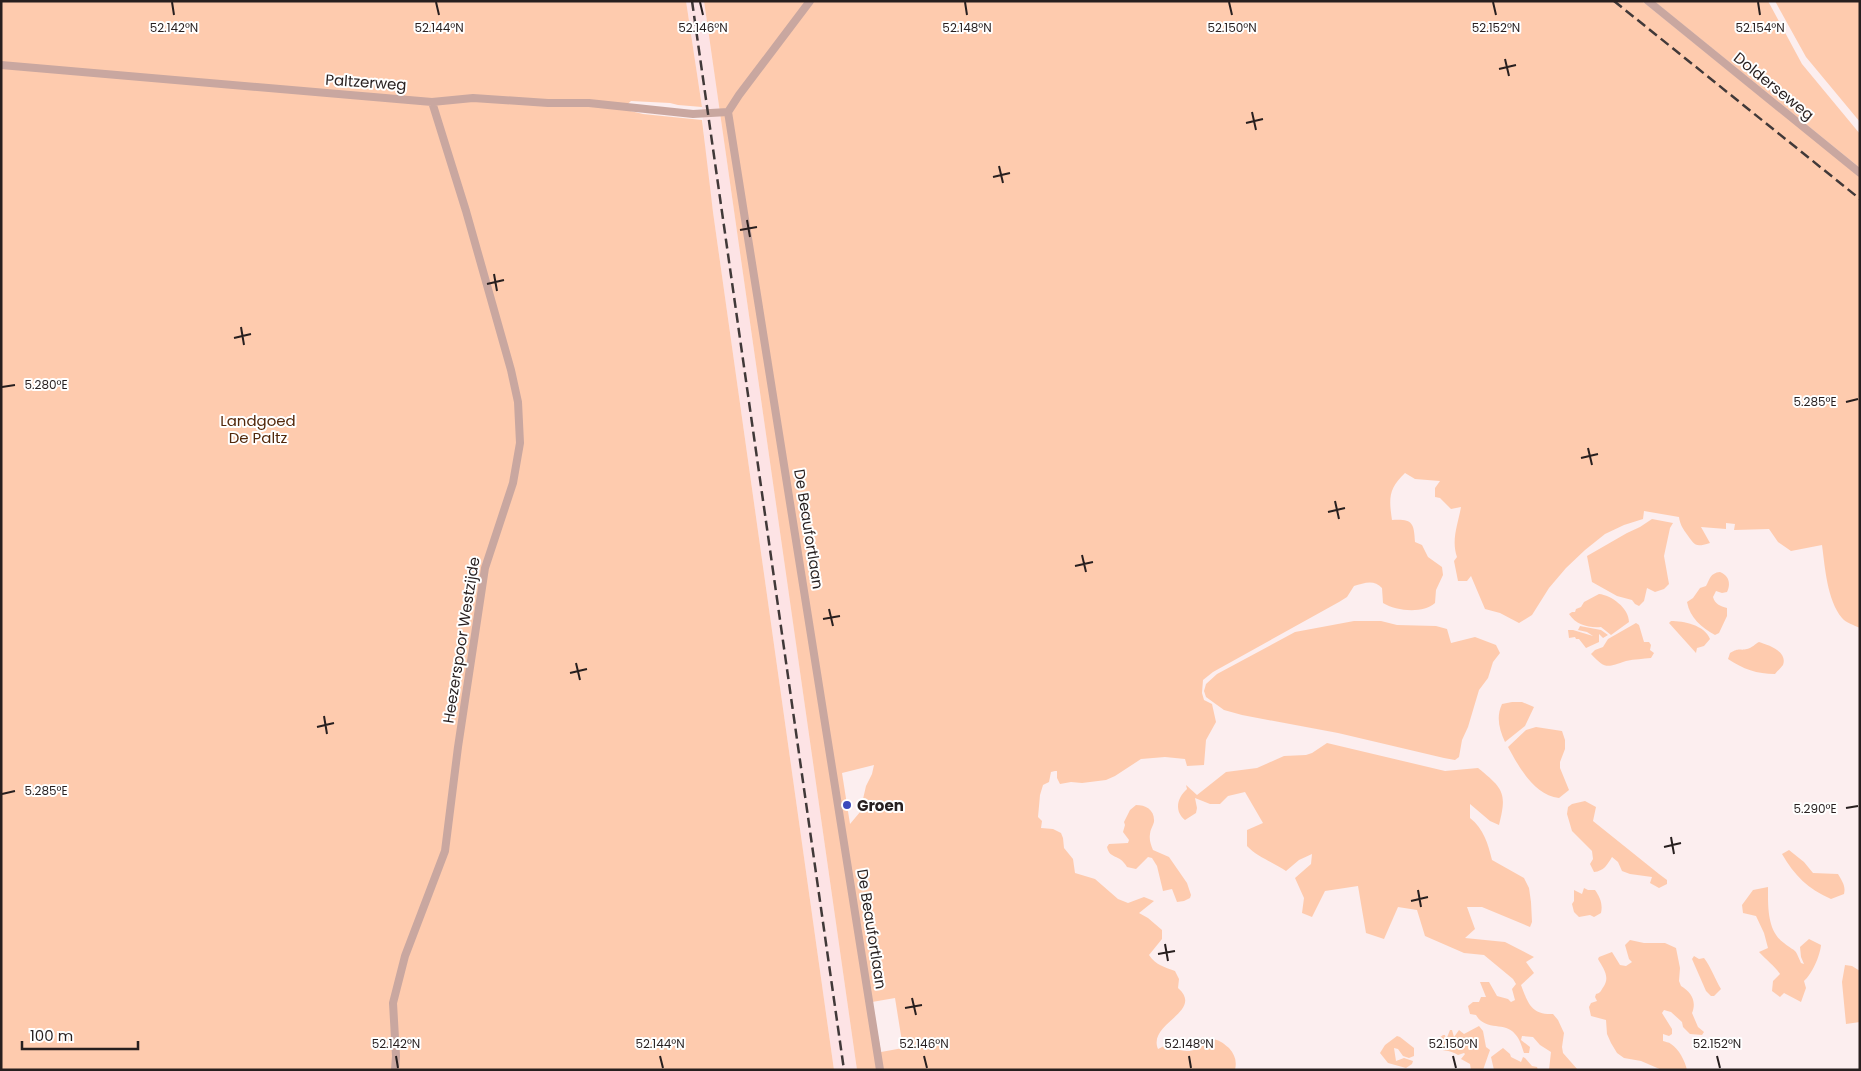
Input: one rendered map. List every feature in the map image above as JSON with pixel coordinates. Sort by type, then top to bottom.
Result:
[{"type":"street","points":[[728,112],[810,1]]},
{"type":"street","name":"Dolderseweg","points":[[1648,1],[1860,173]]},
{"type":"street","name":"Paltzerweg","points":[[1,65],[432,102],[473,98],[548,103],[589,103],[693,114],[728,112]]},
{"type":"street","name":"Heezerspoor Westzijde","points":[[395,1070],[393,1003],[405,956],[445,851],[458,747],[485,568],[513,484],[520,442],[518,402],[511,370],[466,211],[432,102]]},
{"type":"street","name":"De Beaufortlaan","points":[[728,112],[880,1070]]},
{"type":"shaded area","points":[[686,1],[704,1],[857,1070],[834,1070],[706,163],[702,107]]},
{"type":"green space","name":"Landgoed De Paltz","points":[[1,1],[686,1],[702,107],[631,101],[622,109],[643,114],[702,120],[713,212],[834,1070],[1,1070]]},
{"type":"green space","points":[[704,1],[1642,1],[1860,177],[1860,628],[1848,623],[1837,611],[1830,593],[1822,545],[1791,551],[1778,542],[1769,529],[1734,530],[1735,524],[1726,523],[1726,529],[1701,527],[1710,543],[1698,545],[1693,543],[1686,533],[1679,517],[1644,511],[1643,519],[1605,534],[1585,550],[1549,588],[1532,615],[1519,623],[1500,613],[1485,609],[1471,576],[1467,581],[1458,581],[1454,561],[1457,557],[1455,538],[1461,507],[1451,509],[1440,498],[1435,497],[1435,488],[1440,481],[1415,479],[1405,473],[1395,484],[1391,495],[1392,520],[1404,520],[1411,523],[1415,542],[1422,545],[1428,557],[1442,567],[1443,575],[1436,590],[1435,603],[1424,609],[1417,610],[1395,608],[1383,603],[1382,588],[1376,583],[1369,582],[1354,586],[1347,597],[1339,602],[1213,672],[1203,680],[1202,693],[1204,700],[1212,704],[1216,722],[1206,740],[1204,765],[1187,766],[1185,759],[1165,757],[1141,759],[1106,780],[1060,784],[1057,778],[1057,771],[1055,771],[1051,772],[1049,782],[1043,785],[1040,795],[1038,817],[1042,821],[1041,828],[1053,829],[1061,833],[1064,848],[1073,859],[1075,873],[1095,879],[1118,899],[1128,903],[1144,897],[1154,901],[1139,913],[1162,930],[1162,939],[1149,955],[1157,963],[1175,971],[1179,979],[1178,988],[1184,996],[1185,1004],[1181,1011],[1160,1032],[1157,1040],[1158,1049],[1164,1046],[1184,1051],[1194,1050],[1211,1040],[1216,1040],[1229,1048],[1233,1053],[1236,1061],[1235,1070],[857,1070]],"holes":[[[874,765],[866,786],[860,812],[850,824],[842,773]],[[895,998],[903,1048],[881,1052],[872,1002]]]},
{"type":"green space","points":[[1654,1],[1768,1],[1802,64],[1860,134],[1860,168]]},
{"type":"green space","points":[[1775,1],[1860,1],[1860,122],[1806,57]]},
{"type":"green space","points":[[1652,519],[1673,523],[1670,528],[1664,556],[1669,584],[1664,589],[1655,592],[1647,588],[1644,601],[1639,606],[1632,600],[1617,596],[1592,582],[1587,556]]},
{"type":"green space","points":[[1720,572],[1727,578],[1729,583],[1728,589],[1727,592],[1722,593],[1716,591],[1713,597],[1718,604],[1727,608],[1727,616],[1719,633],[1715,635],[1697,622],[1688,608],[1687,602],[1693,598],[1700,588],[1706,586],[1712,575]]},
{"type":"green space","points":[[1599,594],[1619,603],[1628,617],[1629,622],[1611,635],[1601,627],[1587,626],[1575,621],[1569,614],[1575,612],[1584,602]]},
{"type":"green space","points":[[1354,621],[1381,621],[1397,625],[1436,626],[1447,629],[1451,643],[1475,637],[1496,645],[1500,653],[1493,662],[1488,678],[1479,690],[1462,740],[1459,757],[1455,760],[1338,733],[1242,715],[1224,710],[1206,697],[1204,691],[1206,684],[1217,674],[1295,632]]},
{"type":"green space","points":[[1671,621],[1699,627],[1710,639],[1704,646],[1697,648],[1696,653],[1669,623]]},
{"type":"green space","points":[[1636,623],[1639,625],[1644,642],[1649,642],[1651,645],[1650,650],[1654,653],[1651,658],[1629,660],[1607,666],[1600,663],[1591,654],[1603,647],[1608,639]]},
{"type":"green space","points":[[1580,626],[1601,630],[1608,635],[1603,638],[1599,634],[1599,642],[1586,648],[1579,639],[1575,637],[1569,638],[1568,630],[1593,636],[1578,630]]},
{"type":"green space","points":[[1759,642],[1776,649],[1783,656],[1783,665],[1775,674],[1750,670],[1728,659],[1733,651],[1744,650]]},
{"type":"green space","points":[[1522,702],[1534,707],[1525,726],[1505,742],[1500,728],[1499,714],[1502,704]]},
{"type":"green space","points":[[1536,727],[1562,731],[1565,740],[1565,749],[1560,762],[1560,768],[1569,790],[1559,798],[1542,792],[1528,779],[1508,747],[1526,730]]},
{"type":"green space","points":[[1327,743],[1445,771],[1478,768],[1498,787],[1503,798],[1499,825],[1490,821],[1470,804],[1470,818],[1482,832],[1492,860],[1524,878],[1529,888],[1532,922],[1530,927],[1482,907],[1467,907],[1475,929],[1465,938],[1505,942],[1534,957],[1526,962],[1534,973],[1521,985],[1523,991],[1531,1007],[1546,1014],[1553,1014],[1558,1020],[1564,1033],[1563,1053],[1578,1070],[1549,1070],[1551,1052],[1540,1045],[1533,1037],[1522,1036],[1521,1040],[1530,1047],[1529,1053],[1524,1053],[1521,1043],[1511,1030],[1490,1025],[1480,1020],[1476,1015],[1470,1014],[1468,1006],[1473,1002],[1479,1002],[1481,997],[1486,997],[1480,982],[1489,982],[1497,996],[1508,999],[1511,1002],[1515,1000],[1512,989],[1516,984],[1513,979],[1484,955],[1464,953],[1425,936],[1417,910],[1398,907],[1384,939],[1366,933],[1358,886],[1325,891],[1312,917],[1302,913],[1304,898],[1295,878],[1311,864],[1312,854],[1299,860],[1286,871],[1251,850],[1247,846],[1247,830],[1263,823],[1245,792],[1228,796],[1220,804],[1210,804],[1195,798],[1196,813],[1185,820],[1179,813],[1179,800],[1187,789],[1186,785],[1197,795],[1226,772],[1257,768],[1284,756],[1306,755]]},
{"type":"green space","points":[[1585,801],[1596,807],[1593,821],[1667,880],[1667,884],[1659,888],[1650,883],[1652,877],[1622,871],[1618,862],[1612,857],[1603,869],[1594,872],[1590,864],[1593,859],[1592,851],[1572,831],[1567,814],[1568,807],[1572,804]]},
{"type":"green space","points":[[1136,805],[1146,807],[1153,814],[1154,822],[1150,831],[1150,838],[1153,850],[1169,857],[1187,883],[1191,895],[1190,898],[1177,902],[1172,889],[1163,891],[1157,866],[1152,858],[1148,857],[1136,869],[1127,867],[1108,851],[1107,847],[1109,844],[1128,843],[1129,840],[1123,832],[1124,822],[1130,810]]},
{"type":"green space","points":[[1789,850],[1804,862],[1813,873],[1838,874],[1844,886],[1844,894],[1831,899],[1809,886],[1791,868],[1782,854]]},
{"type":"green space","points":[[1768,887],[1771,925],[1778,938],[1796,952],[1801,963],[1804,964],[1800,947],[1809,939],[1821,945],[1815,964],[1804,981],[1806,988],[1801,1002],[1784,993],[1780,997],[1772,991],[1773,981],[1780,974],[1759,952],[1768,948],[1764,933],[1756,916],[1743,913],[1742,905],[1753,890]]},
{"type":"green space","points":[[1584,888],[1595,890],[1601,901],[1601,913],[1594,917],[1590,915],[1579,917],[1574,912],[1572,904],[1574,901],[1574,890],[1582,894]]},
{"type":"green space","points":[[1630,940],[1644,943],[1665,943],[1676,948],[1680,968],[1679,981],[1681,986],[1692,997],[1694,1005],[1692,1013],[1698,1027],[1704,1032],[1702,1035],[1690,1034],[1683,1027],[1682,1022],[1671,1012],[1664,1010],[1662,1013],[1672,1029],[1672,1034],[1669,1036],[1663,1034],[1663,1041],[1670,1043],[1677,1049],[1687,1070],[1662,1070],[1641,1061],[1624,1058],[1617,1053],[1611,1043],[1607,1034],[1606,1020],[1591,1016],[1589,1007],[1591,1003],[1597,1001],[1596,994],[1601,991],[1606,982],[1605,972],[1598,959],[1599,957],[1612,952],[1620,965],[1626,966],[1632,962],[1629,959],[1625,945]]},
{"type":"green space","points":[[1694,956],[1699,959],[1704,958],[1721,989],[1714,996],[1711,996],[1706,991],[1692,959]]},
{"type":"green space","points":[[1845,965],[1852,966],[1860,971],[1860,1022],[1846,1024],[1842,982]]},
{"type":"green space","points":[[1479,1026],[1483,1031],[1486,1047],[1490,1050],[1483,1070],[1471,1070],[1470,1064],[1461,1059],[1464,1053],[1458,1055],[1438,1049],[1432,1045],[1443,1035],[1445,1035],[1446,1040],[1450,1030],[1452,1030],[1454,1037],[1459,1030],[1464,1034]]},
{"type":"green space","points":[[1397,1036],[1414,1048],[1414,1056],[1409,1058],[1403,1056],[1398,1049],[1394,1048],[1396,1061],[1404,1058],[1413,1061],[1406,1068],[1388,1063],[1380,1053],[1385,1045]]},
{"type":"green space","points":[[1503,1048],[1511,1057],[1521,1062],[1523,1057],[1532,1066],[1537,1067],[1538,1070],[1494,1070],[1491,1057]]},
{"type":"railway","points":[[692,1],[844,1070]]},
{"type":"railway","points":[[1614,1],[1860,199]]},
{"type":"place","name":"Groen","points":[[847,805]]}]
